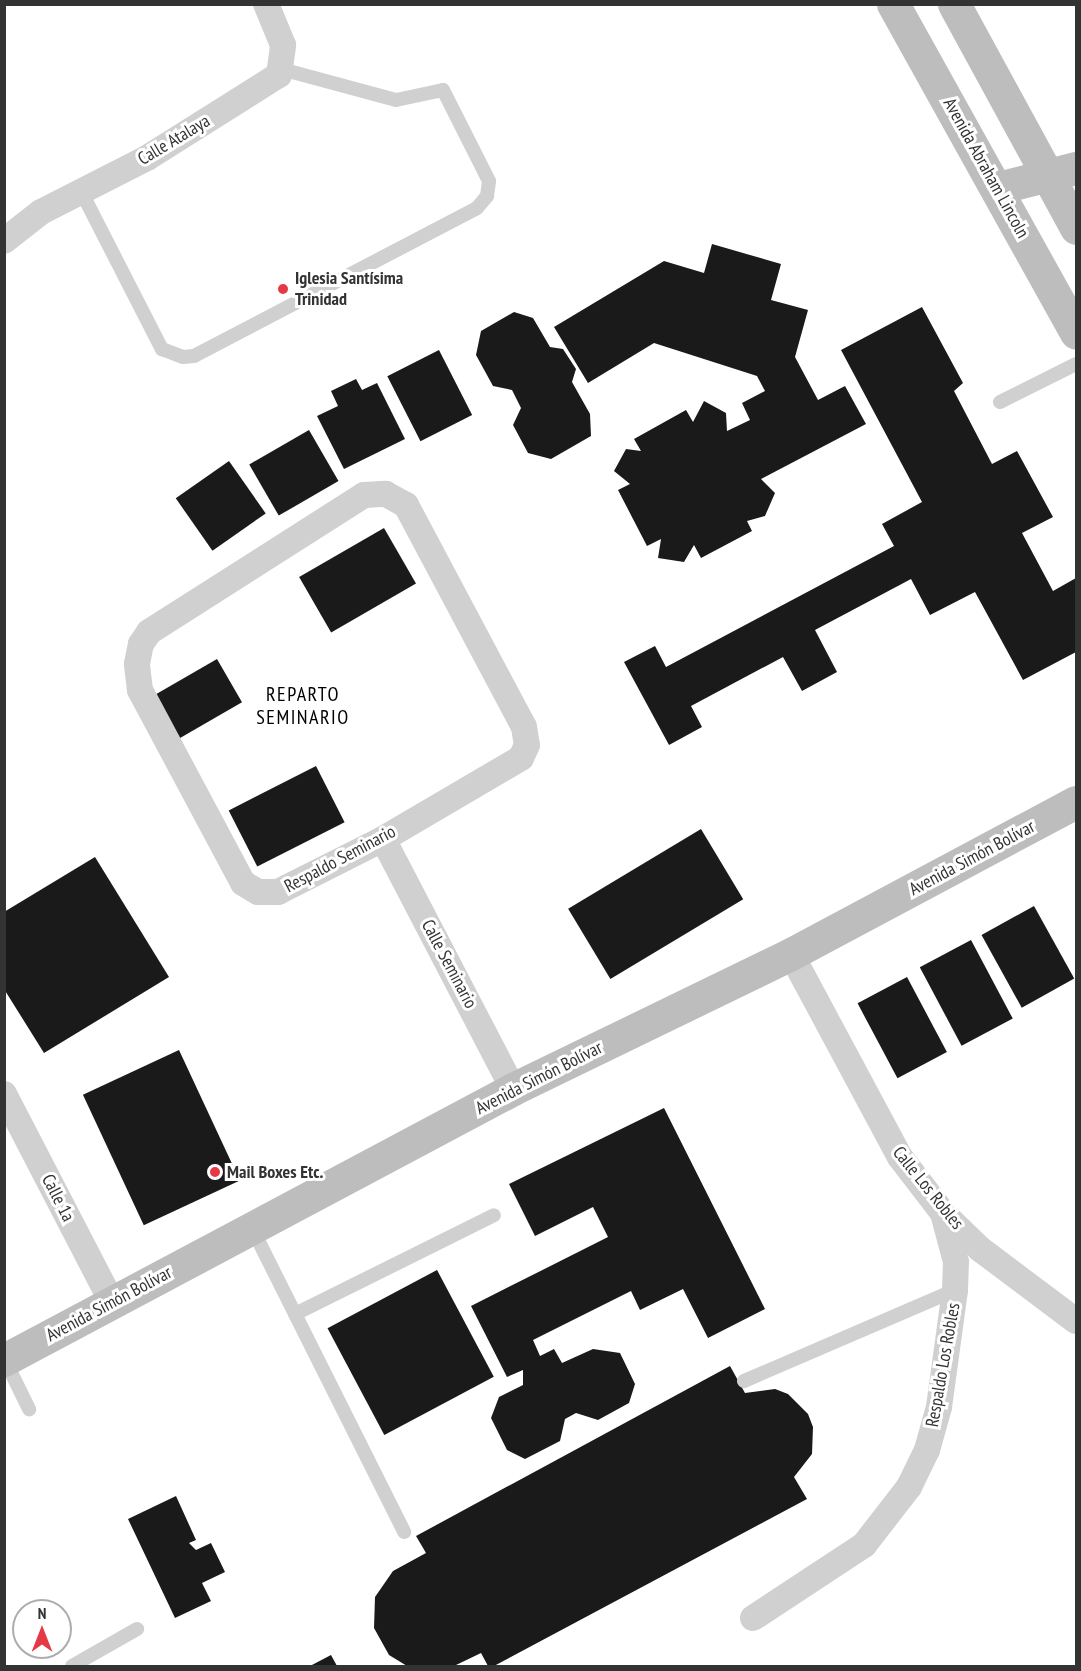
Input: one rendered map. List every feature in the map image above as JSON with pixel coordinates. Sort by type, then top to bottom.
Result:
[{"type":"main road","name":"Avenida Abraham Lincoln","points":[[893,4],[998,188],[1077,333]]},
{"type":"main road","points":[[954,4],[1046,177],[1077,228]]},
{"type":"main road","points":[[998,188],[1077,168]]},
{"type":"main road","name":"Avenida Simón Bolívar","points":[[5,1360],[513,1089],[791,954],[1077,802]]},
{"type":"street","points":[[266,4],[283,45],[281,69]]},
{"type":"street","name":"Calle Atalaya","points":[[4,241],[41,212],[147,158],[279,75],[281,69]]},
{"type":"street","name":"Respaldo Seminario","points":[[386,494],[406,505],[524,727],[527,745],[521,758],[383,839],[278,892],[258,891],[243,883],[140,690],[137,664],[149,632],[364,495],[386,494]]},
{"type":"street","name":"Calle Seminario","points":[[383,839],[513,1089]]},
{"type":"street","name":"Calle Los Robles","points":[[791,954],[900,1157],[943,1213],[980,1249],[1077,1321]]},
{"type":"street","name":"Calle 1a","points":[[4,1094],[112,1302]]},
{"type":"street","name":"Respaldo Los Robles","points":[[753,1618],[864,1545],[909,1487],[927,1450],[939,1407],[955,1290],[956,1262],[943,1213]]},
{"type":"lane","points":[[81,191],[162,349],[183,357],[194,356],[477,208],[487,196],[489,181],[443,90],[396,99],[281,69]]},
{"type":"lane","points":[[1000,402],[1077,364]]},
{"type":"lane","points":[[295,1314],[494,1215]]},
{"type":"lane","points":[[252,1228],[404,1532]]},
{"type":"lane","points":[[744,1381],[955,1290]]},
{"type":"lane","points":[[5,1360],[29,1409]]},
{"type":"lane","points":[[72,1666],[137,1629]]},
{"type":"building","points":[[712,244],[781,264],[771,300],[808,310],[795,357],[818,400],[845,386],[866,424],[761,479],[775,493],[765,516],[747,521],[752,531],[701,558],[694,545],[684,562],[658,558],[661,539],[647,546],[618,490],[630,484],[614,471],[626,449],[641,451],[634,439],[686,410],[693,422],[704,401],[726,413],[727,431],[750,420],[742,403],[765,391],[757,376],[654,343],[588,383],[554,327],[664,261],[704,273]]},
{"type":"building","points":[[922,307],[963,383],[954,391],[992,464],[1017,451],[1053,517],[1022,533],[1053,591],[1076,578],[1076,652],[1023,680],[975,592],[930,615],[911,579],[815,630],[837,672],[802,691],[783,657],[691,706],[702,727],[669,745],[624,662],[655,646],[666,667],[894,546],[882,524],[922,502],[841,350]]},
{"type":"building","points":[[514,312],[533,318],[550,347],[563,349],[576,369],[572,382],[590,414],[591,436],[551,459],[528,453],[513,425],[521,408],[512,390],[493,386],[476,355],[481,331]]},
{"type":"building","points":[[439,350],[472,415],[420,441],[387,376]]},
{"type":"building","points":[[356,379],[362,390],[377,383],[405,439],[344,469],[317,416],[338,406],[331,391]]},
{"type":"building","points":[[309,430],[338,481],[279,516],[249,464]]},
{"type":"building","points":[[229,461],[266,513],[212,551],[176,498]]},
{"type":"building","points":[[384,528],[416,583],[331,632],[299,577]]},
{"type":"building","points":[[217,659],[242,702],[180,738],[155,695]]},
{"type":"building","points":[[316,766],[345,822],[257,867],[229,810]]},
{"type":"building","points":[[701,829],[743,899],[610,979],[568,909]]},
{"type":"building","points":[[95,857],[169,977],[44,1053],[4,989],[4,912]]},
{"type":"building","points":[[1034,906],[1074,979],[1022,1008],[982,935]]},
{"type":"building","points":[[971,940],[1013,1019],[962,1046],[920,967]]},
{"type":"building","points":[[907,977],[947,1052],[897,1078],[858,1003]]},
{"type":"building","points":[[179,1050],[240,1181],[144,1225],[83,1095]]},
{"type":"building","points":[[664,1108],[765,1309],[708,1338],[683,1289],[640,1310],[631,1291],[533,1340],[540,1356],[554,1349],[562,1363],[593,1349],[620,1353],[635,1384],[629,1403],[598,1420],[576,1413],[565,1419],[560,1441],[525,1459],[507,1450],[491,1418],[499,1397],[523,1385],[523,1370],[507,1377],[471,1306],[608,1237],[593,1207],[535,1236],[509,1184]]},
{"type":"building","points":[[437,1270],[494,1377],[384,1435],[328,1328]]},
{"type":"building","points":[[730,1366],[745,1393],[775,1389],[788,1394],[808,1414],[813,1427],[812,1454],[794,1477],[807,1499],[494,1666],[488,1666],[481,1653],[454,1666],[407,1666],[389,1655],[374,1628],[375,1597],[393,1571],[426,1553],[416,1536]]},
{"type":"building","points":[[176,1496],[196,1540],[189,1543],[196,1550],[211,1543],[225,1572],[202,1583],[211,1601],[175,1618],[128,1519]]},
{"type":"building","points":[[331,1655],[337,1666],[310,1666]]},
{"type":"place","name":"Iglesia Santísima Trinidad","points":[[283,289]]},
{"type":"place","name":"Mail Boxes Etc.","points":[[215,1172]]},
{"type":"district","name":"REPARTO SEMINARIO","points":[[303,706]]}]
